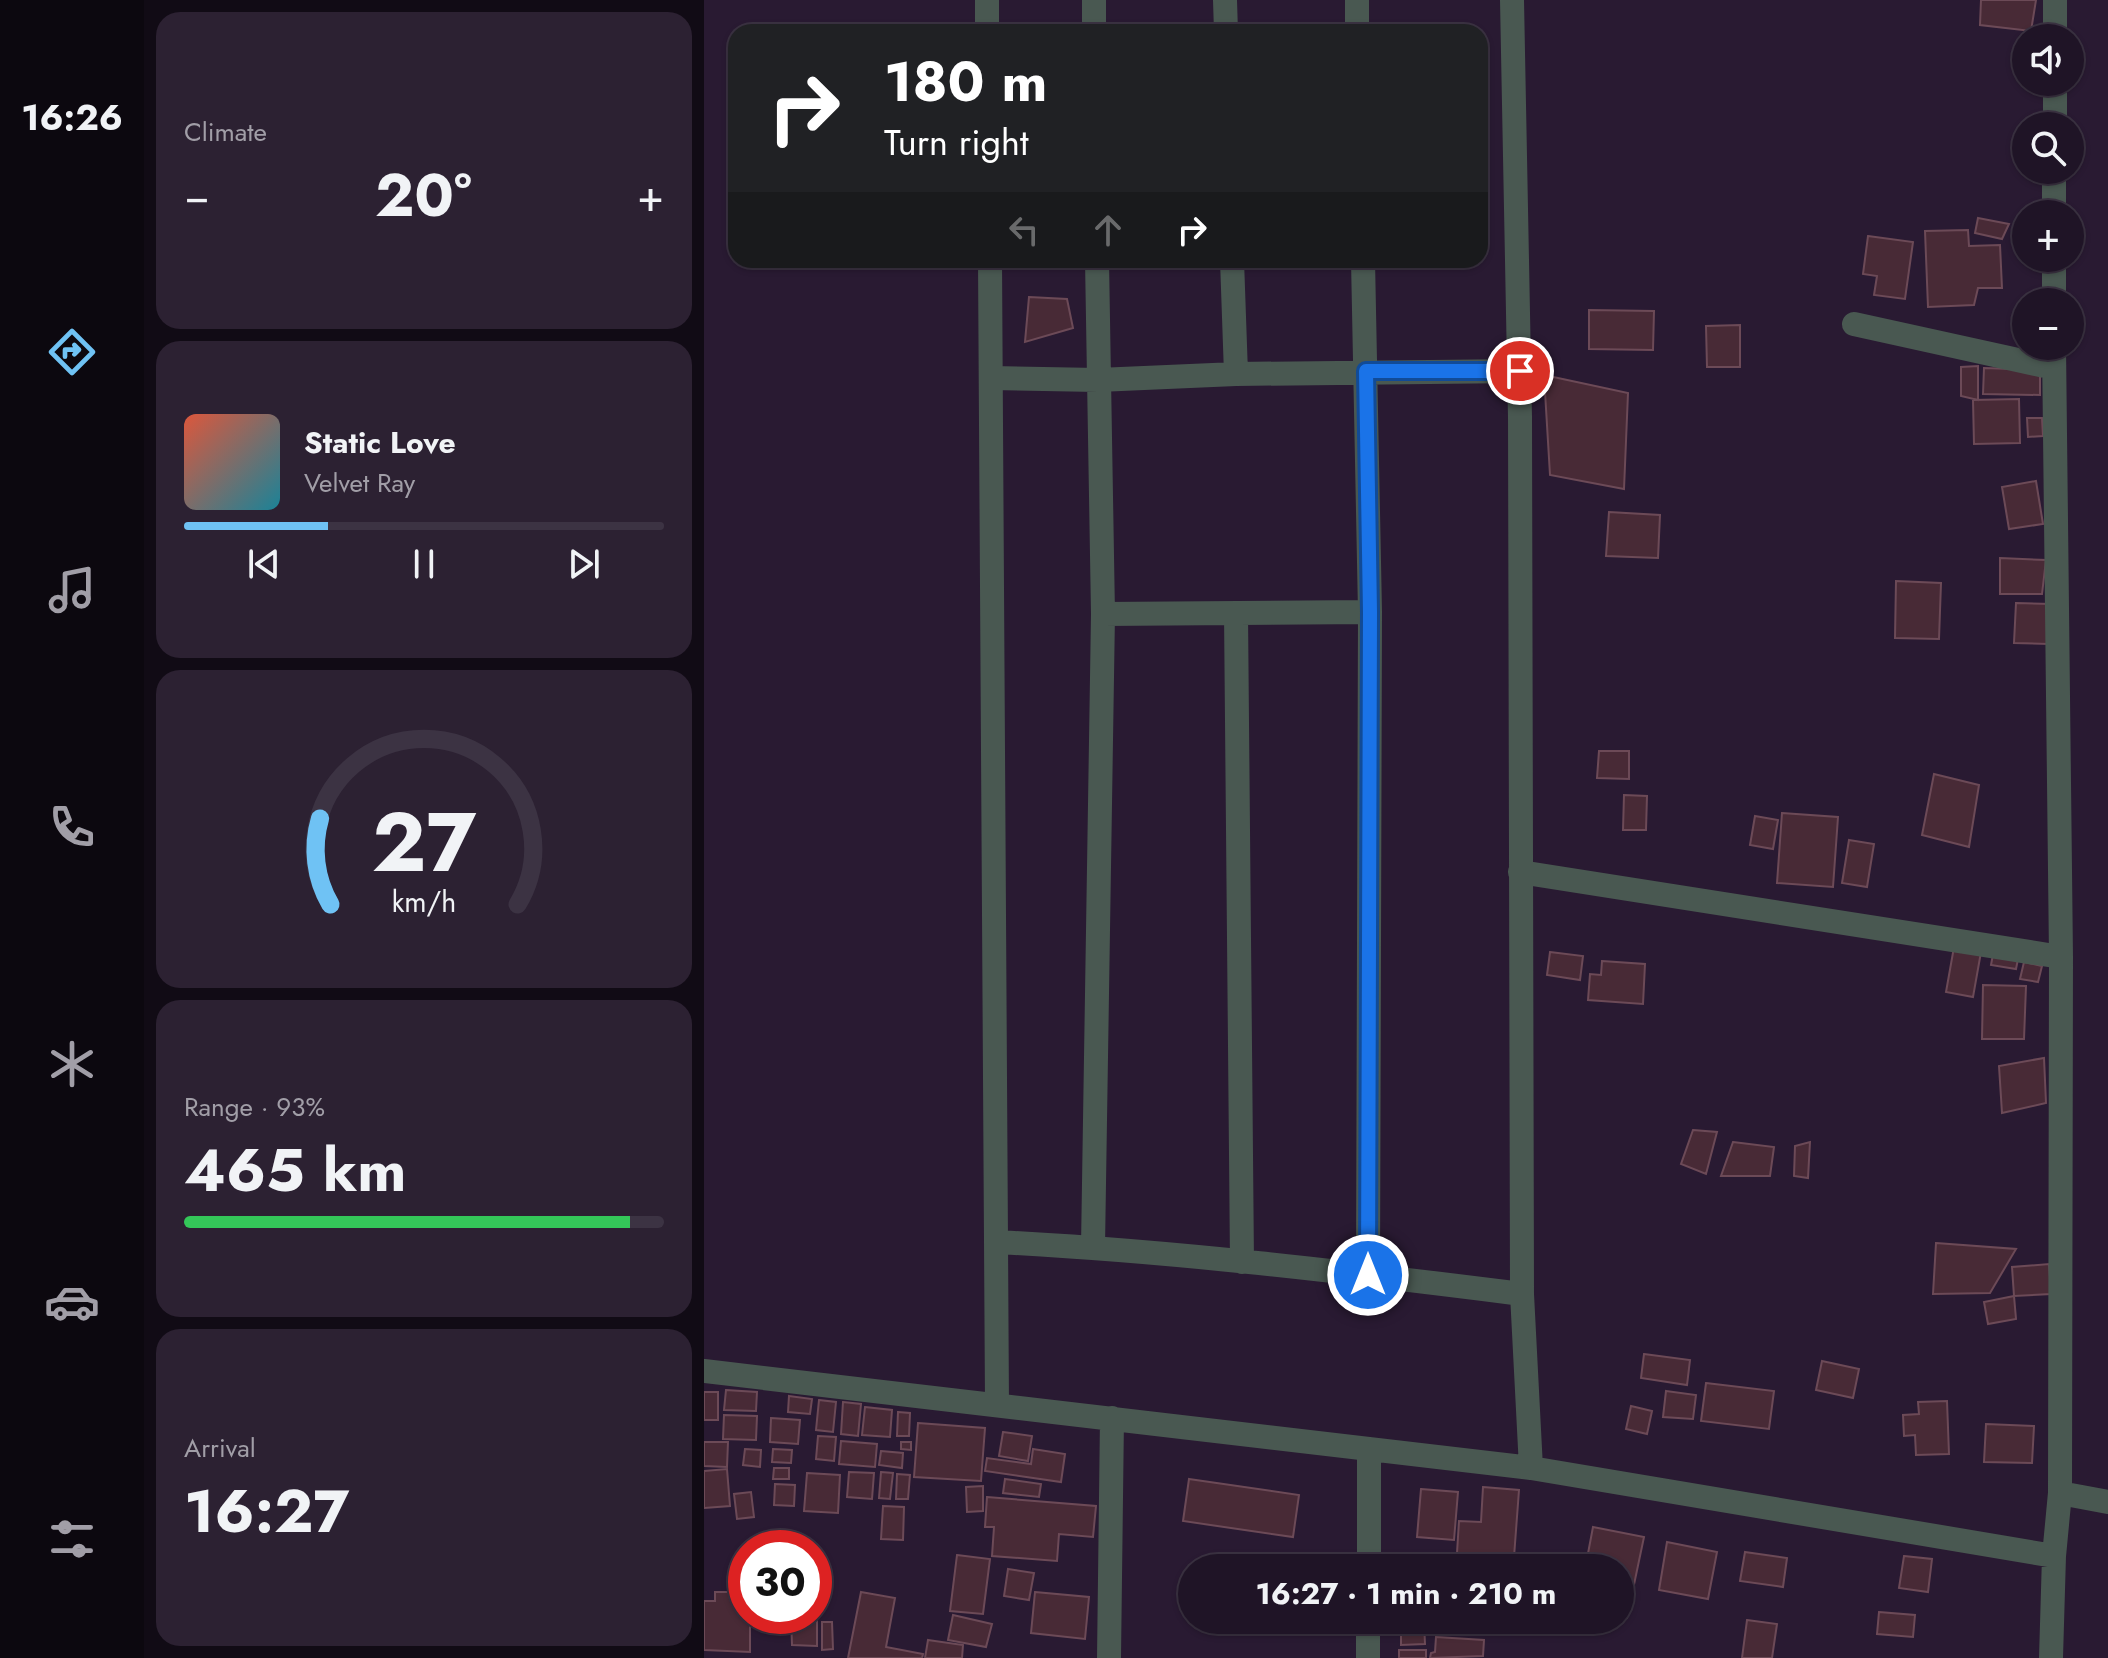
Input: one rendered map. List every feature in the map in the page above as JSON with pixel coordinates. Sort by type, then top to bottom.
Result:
[{"type":"street","points":[[987,0],[987,24]]},
{"type":"street","points":[[1094,0],[1094,24]]},
{"type":"street","points":[[1225,0],[1226,24]]},
{"type":"street","points":[[1357,0],[1357,24]]},
{"type":"street","points":[[1512,0],[1520,371],[1522,1294],[1531,1468]]},
{"type":"street","points":[[2055,0],[2055,24]]},
{"type":"street","points":[[990,268],[997,1405]]},
{"type":"street","points":[[1093,1247],[1103,614],[1097,268]]},
{"type":"street","points":[[1232,268],[1236,374]]},
{"type":"street","points":[[1363,268],[1370,612],[1368,1275]]},
{"type":"street","points":[[1854,324],[2012,350]]},
{"type":"street","points":[[2051,1658],[2054,1556],[2060,1493],[2061,957],[2054,360]]},
{"type":"street","points":[[991,378],[1098,380],[1366,371],[1520,371]]},
{"type":"street","points":[[1103,614],[1370,612]]},
{"type":"street","points":[[1236,613],[1242,1262]]},
{"type":"street","points":[[1520,872],[2061,957]]},
{"type":"street","points":[[996,1242],[1093,1247],[1522,1294]]},
{"type":"street","points":[[704,1371],[1531,1468],[2054,1556]]},
{"type":"street","points":[[1109,1658],[1112,1418]]},
{"type":"street","points":[[1369,1449],[1369,1554]]},
{"type":"street","points":[[2060,1493],[2108,1502]]},
{"type":"street","points":[[1368,1634],[1368,1658]]},
{"type":"building","points":[[1981,0],[2036,0],[2032,24],[2012,24],[2012,29],[1980,25]]},
{"type":"building","points":[[1978,218],[2009,224],[2002,239],[1975,233]]},
{"type":"building","points":[[1968,230],[1969,246],[2000,245],[2002,288],[1978,288],[1974,305],[1928,307],[1925,231]]},
{"type":"building","points":[[1868,236],[1913,242],[1905,299],[1874,295],[1877,276],[1863,274]]},
{"type":"building","points":[[1029,297],[1067,299],[1073,328],[1025,342]]},
{"type":"building","points":[[1589,310],[1654,311],[1653,350],[1589,349]]},
{"type":"building","points":[[1740,325],[1740,367],[1707,367],[1706,326]]},
{"type":"building","points":[[1978,366],[1978,400],[1961,396],[1961,367]]},
{"type":"building","points":[[1984,368],[2040,370],[2040,395],[1983,394]]},
{"type":"building","points":[[1544,375],[1628,393],[1624,489],[1550,475]]},
{"type":"building","points":[[2019,399],[2020,443],[1974,444],[1973,400]]},
{"type":"building","points":[[2027,418],[2042,418],[2043,436],[2028,437]]},
{"type":"building","points":[[2036,481],[2043,524],[2009,529],[2002,487]]},
{"type":"building","points":[[1609,512],[1660,515],[1658,558],[1606,556]]},
{"type":"building","points":[[2000,558],[2046,560],[2042,594],[2000,594]]},
{"type":"building","points":[[1896,581],[1941,583],[1939,639],[1895,638]]},
{"type":"building","points":[[2016,603],[2051,604],[2049,644],[2014,643]]},
{"type":"building","points":[[1599,751],[1629,751],[1629,779],[1597,778]]},
{"type":"building","points":[[1934,774],[1979,785],[1969,847],[1922,835]]},
{"type":"building","points":[[1624,795],[1647,796],[1646,830],[1623,830]]},
{"type":"building","points":[[1782,813],[1838,817],[1833,887],[1777,883]]},
{"type":"building","points":[[1755,816],[1778,820],[1773,849],[1750,845]]},
{"type":"building","points":[[1849,840],[1874,844],[1867,887],[1842,883]]},
{"type":"building","points":[[1954,947],[1981,952],[1973,997],[1946,992]]},
{"type":"building","points":[[1994,949],[2019,954],[2016,969],[1991,965]]},
{"type":"building","points":[[1550,952],[1583,956],[1580,980],[1547,975]]},
{"type":"building","points":[[1602,961],[1645,964],[1643,1004],[1588,1000],[1590,974],[1601,975]]},
{"type":"building","points":[[2024,962],[2042,966],[2038,982],[2020,979]]},
{"type":"building","points":[[1983,985],[2026,986],[2024,1039],[1982,1039]]},
{"type":"building","points":[[2044,1058],[2046,1103],[2002,1113],[1999,1066]]},
{"type":"building","points":[[1693,1130],[1717,1132],[1706,1174],[1681,1164]]},
{"type":"building","points":[[1733,1142],[1774,1147],[1770,1176],[1721,1176]]},
{"type":"building","points":[[1810,1142],[1808,1178],[1794,1176],[1795,1146]]},
{"type":"building","points":[[1936,1243],[2016,1249],[1990,1293],[1933,1294]]},
{"type":"building","points":[[2049,1264],[2051,1294],[2014,1296],[2012,1267]]},
{"type":"building","points":[[2014,1296],[2016,1319],[1988,1324],[1984,1302]]},
{"type":"building","points":[[1644,1354],[1690,1360],[1687,1385],[1641,1378]]},
{"type":"building","points":[[1822,1361],[1859,1369],[1853,1398],[1816,1390]]},
{"type":"building","points":[[1706,1383],[1774,1391],[1769,1429],[1701,1421]]},
{"type":"building","points":[[726,1390],[757,1392],[756,1411],[724,1410]]},
{"type":"building","points":[[1666,1391],[1696,1395],[1693,1419],[1663,1417]]},
{"type":"building","points":[[704,1392],[718,1392],[718,1420],[704,1420]]},
{"type":"building","points":[[789,1396],[812,1399],[810,1414],[788,1412]]},
{"type":"building","points":[[819,1400],[836,1402],[833,1432],[816,1430]]},
{"type":"building","points":[[1947,1401],[1949,1454],[1916,1455],[1915,1435],[1904,1436],[1903,1415],[1919,1414],[1918,1402]]},
{"type":"building","points":[[843,1402],[861,1404],[858,1436],[841,1434]]},
{"type":"building","points":[[1631,1406],[1652,1411],[1647,1434],[1626,1429]]},
{"type":"building","points":[[865,1407],[892,1410],[890,1437],[862,1435]]},
{"type":"building","points":[[898,1412],[910,1413],[909,1436],[897,1436]]},
{"type":"building","points":[[724,1415],[757,1416],[756,1440],[723,1439]]},
{"type":"building","points":[[771,1418],[800,1420],[798,1444],[770,1442]]},
{"type":"building","points":[[918,1423],[985,1428],[981,1481],[914,1477]]},
{"type":"building","points":[[1986,1424],[2034,1426],[2032,1463],[1984,1462]]},
{"type":"building","points":[[1003,1432],[1032,1436],[1028,1461],[999,1456]]},
{"type":"building","points":[[818,1436],[836,1437],[834,1461],[816,1459]]},
{"type":"building","points":[[841,1441],[877,1444],[875,1467],[839,1464]]},
{"type":"building","points":[[704,1442],[728,1442],[727,1467],[704,1466]]},
{"type":"building","points":[[901,1442],[911,1442],[911,1450],[901,1449]]},
{"type":"building","points":[[745,1449],[761,1450],[760,1467],[743,1465]]},
{"type":"building","points":[[773,1449],[792,1450],[791,1463],[772,1462]]},
{"type":"building","points":[[1033,1449],[1065,1454],[1061,1482],[985,1471],[987,1458],[1031,1464]]},
{"type":"building","points":[[881,1451],[903,1453],[902,1468],[879,1465]]},
{"type":"building","points":[[774,1468],[789,1468],[789,1479],[773,1479]]},
{"type":"building","points":[[727,1469],[730,1506],[704,1508],[704,1471]]},
{"type":"building","points":[[849,1472],[874,1473],[872,1499],[847,1497]]},
{"type":"building","points":[[881,1472],[893,1473],[890,1499],[879,1498]]},
{"type":"building","points":[[807,1473],[840,1475],[838,1513],[804,1511]]},
{"type":"building","points":[[897,1474],[910,1475],[908,1499],[896,1499]]},
{"type":"building","points":[[1005,1479],[1041,1484],[1039,1497],[1003,1493]]},
{"type":"building","points":[[1189,1479],[1299,1495],[1293,1537],[1183,1521]]},
{"type":"building","points":[[775,1484],[795,1485],[794,1506],[774,1505]]},
{"type":"building","points":[[983,1486],[983,1511],[967,1512],[966,1487]]},
{"type":"building","points":[[1483,1487],[1519,1490],[1514,1554],[1457,1553],[1459,1521],[1481,1522]]},
{"type":"building","points":[[1421,1489],[1458,1492],[1454,1540],[1417,1537]]},
{"type":"building","points":[[751,1492],[754,1517],[737,1519],[734,1494]]},
{"type":"building","points":[[987,1497],[1096,1506],[1093,1537],[1059,1534],[1057,1561],[992,1556],[994,1527],[985,1527]]},
{"type":"building","points":[[883,1506],[904,1507],[903,1540],[881,1539]]},
{"type":"building","points":[[1593,1527],[1644,1537],[1634,1585],[1634,1554],[1588,1554]]},
{"type":"building","points":[[1667,1542],[1717,1552],[1708,1599],[1659,1590]]},
{"type":"building","points":[[1745,1552],[1787,1558],[1783,1587],[1740,1581]]},
{"type":"building","points":[[957,1555],[990,1559],[983,1614],[950,1611]]},
{"type":"building","points":[[1904,1556],[1932,1559],[1928,1592],[1899,1588]]},
{"type":"building","points":[[1008,1569],[1034,1573],[1029,1600],[1004,1596]]},
{"type":"building","points":[[715,1592],[728,1592],[728,1634],[750,1634],[750,1652],[704,1650],[704,1601],[715,1601]]},
{"type":"building","points":[[861,1592],[895,1598],[886,1647],[923,1654],[922,1658],[848,1658]]},
{"type":"building","points":[[1035,1592],[1089,1597],[1085,1639],[1031,1633]]},
{"type":"building","points":[[1879,1612],[1915,1615],[1913,1637],[1877,1634]]},
{"type":"building","points":[[953,1615],[992,1624],[986,1647],[948,1640]]},
{"type":"building","points":[[1747,1620],[1777,1624],[1772,1658],[1742,1658]]},
{"type":"building","points":[[832,1622],[833,1649],[822,1650],[822,1634],[832,1634]]},
{"type":"building","points":[[792,1634],[817,1634],[817,1646],[792,1645]]},
{"type":"building","points":[[1401,1634],[1425,1634],[1425,1644],[1401,1645]]},
{"type":"building","points":[[1436,1637],[1484,1640],[1483,1656],[1430,1658],[1431,1653],[1435,1652]]},
{"type":"building","points":[[928,1640],[963,1645],[962,1658],[925,1658]]},
{"type":"building","points":[[1399,1650],[1426,1650],[1426,1658],[1399,1658]]},
{"type":"route","points":[[1368,1275],[1370,612],[1366,371],[1520,371]]}]
